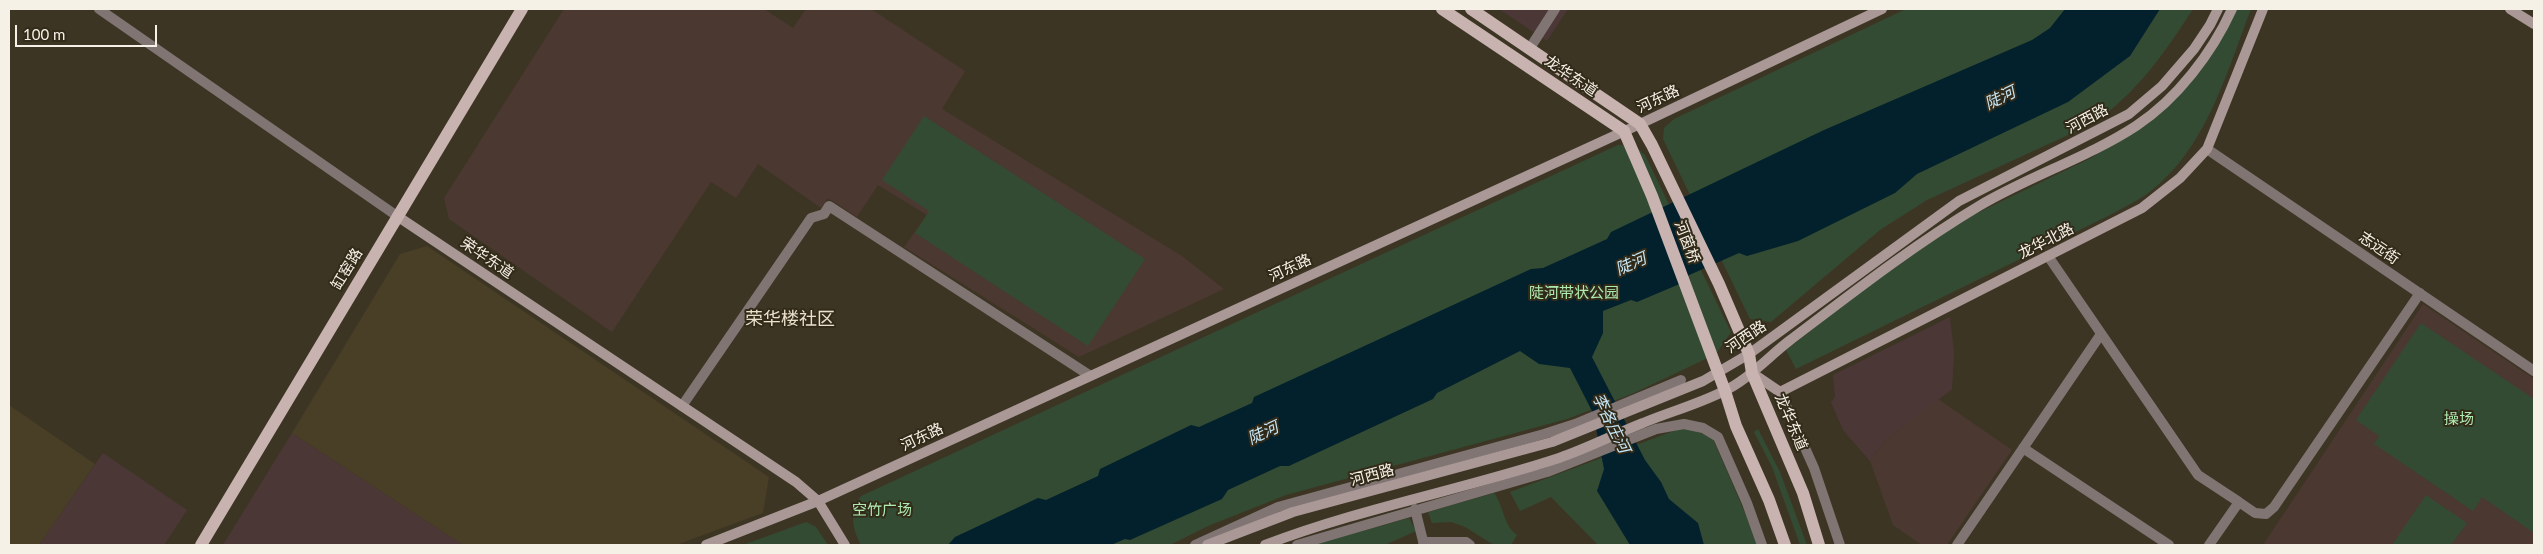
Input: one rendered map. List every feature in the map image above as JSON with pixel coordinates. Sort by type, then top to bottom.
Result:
[{"type":"main road","name":"缸窑路","points":[[201,545],[522,9]]},
{"type":"main road","name":"龙华东道","points":[[1442,9],[1624,131]]},
{"type":"main road","name":"龙华东道","points":[[1470,9],[1640,124],[1672,188]]},
{"type":"main road","name":"河茵桥","points":[[1624,131],[1652,196],[1718,372]]},
{"type":"main road","name":"河茵桥","points":[[1672,188],[1719,284]]},
{"type":"main road","name":"龙华东道","points":[[1719,284],[1749,354],[1752,373],[1803,493],[1819,545]]},
{"type":"main road","points":[[1718,372],[1736,426],[1769,500],[1785,545]]},
{"type":"street","name":"荣华东道","points":[[99,9],[397,216],[796,482],[818,501],[845,545]]},
{"type":"street","points":[[1530,48],[1555,9]]},
{"type":"street","name":"河东路","points":[[706,545],[818,501],[1640,124],[1882,9]]},
{"type":"street","name":"河西路","points":[[1207,545],[1292,512],[1552,442],[1577,428],[1634,404],[1702,381],[1749,354],[1960,201],[2129,114],[2162,86],[2194,49],[2218,9]]},
{"type":"street","name":"河西路","points":[[1266,545],[1316,526],[1587,452],[1645,422],[1688,408],[1725,391],[1752,373],[1783,346],[1920,243],[1981,205],[2136,126],[2176,91],[2199,63],[2232,9]]},
{"type":"street","name":"龙华北路","points":[[1780,392],[2142,208],[2180,178],[2207,149],[2263,9]]},
{"type":"street","points":[[2510,9],[2534,24]]},
{"type":"street","name":"志远街","points":[[2207,149],[2534,371]]},
{"type":"street","points":[[682,406],[811,218],[824,214],[829,206],[1090,375]]},
{"type":"street","points":[[2048,256],[2198,475],[2255,513],[2266,514],[2274,507],[2420,293]]},
{"type":"street","points":[[1957,545],[2101,334]]},
{"type":"street","points":[[1752,373],[1780,392],[1814,468],[1840,545]]},
{"type":"street","points":[[1634,404],[1681,380]]},
{"type":"street","points":[[1297,545],[1547,472],[1587,452],[1656,429],[1684,424],[1703,428],[1718,437],[1747,503],[1762,545]]},
{"type":"street","points":[[1195,545],[1278,507],[1577,428]]},
{"type":"street","points":[[2023,448],[2169,545]]},
{"type":"street","points":[[2209,545],[2239,502]]},
{"type":"street","points":[[1415,509],[1424,544],[1466,542],[1470,545]]},
{"type":"shaded area","points":[[564,9],[764,9],[793,28],[806,9],[871,9],[965,71],[942,109],[1182,256],[1224,289],[1079,357],[904,247],[927,215],[878,185],[857,217],[828,198],[821,208],[758,164],[736,198],[711,182],[612,332],[449,219],[444,198]]},
{"type":"shaded area","points":[[1499,9],[1568,9],[1547,41]]},
{"type":"shaded area","points":[[427,246],[769,477],[763,513],[676,545],[463,545],[292,433],[400,254]]},
{"type":"shaded area","points":[[2423,304],[2534,379],[2534,545],[2263,545]]},
{"type":"shaded area","points":[[1950,317],[1954,353],[1952,389],[1886,440],[1870,461],[1843,430],[1831,402],[1835,397],[1833,375]]},
{"type":"shaded area","points":[[1938,399],[2012,450],[1947,545],[1922,545],[1893,525],[1870,461],[1886,440]]},
{"type":"shaded area","points":[[9,405],[95,464],[39,545],[9,545]]},
{"type":"shaded area","points":[[292,433],[463,545],[223,545]]},
{"type":"shaded area","points":[[103,453],[187,510],[164,545],[39,545]]},
{"type":"green space","points":[[1906,9],[2193,9],[2160,57],[2136,86],[2092,124],[1927,200],[1880,230],[1771,322],[1750,319],[1663,139],[1664,128],[1674,119]]},
{"type":"green space","points":[[2236,9],[2251,9],[2212,109],[2185,156],[2147,194],[2110,215],[1796,369],[1786,350],[1914,251],[1971,216],[2091,158],[2157,116]]},
{"type":"green space","points":[[924,116],[1145,259],[1088,346],[915,233],[929,211],[882,180]]},
{"type":"green space","name":"陡河带状公园","points":[[1618,145],[1635,146],[1645,155],[1731,332],[1716,354],[1634,393],[1567,419],[1286,495],[1208,526],[1170,545],[861,545],[854,526],[853,514],[861,496]]},
{"type":"green space","name":"操场","points":[[2421,323],[2534,399],[2534,533],[2482,497],[2473,511],[2374,444],[2379,436],[2356,420]]},
{"type":"green space","points":[[1687,426],[1713,439],[1759,545],[1598,545],[1551,497],[1520,511],[1510,492]]},
{"type":"green space","points":[[1758,429],[1780,472],[1807,545],[1800,545],[1772,467],[1754,432]]},
{"type":"green space","points":[[1494,493],[1506,521],[1517,535],[1511,545],[1494,545],[1465,527],[1451,522],[1432,523],[1428,512]]},
{"type":"green space","points":[[2426,495],[2467,523],[2451,545],[2392,545]]},
{"type":"green space","points":[[1409,518],[1416,531],[1385,545],[1312,545]]},
{"type":"green space","points":[[806,522],[816,527],[828,545],[743,545]]},
{"type":"water","points":[[2065,9],[2160,9],[2130,56],[2068,102],[1917,174],[1895,193],[1798,241],[1747,256],[1739,253],[1687,276],[1682,283],[1637,302],[1631,300],[1603,311],[1603,333],[1592,357],[1645,460],[1661,482],[1669,499],[1698,523],[1704,545],[1630,545],[1597,491],[1604,469],[1593,413],[1570,368],[1539,364],[1520,351],[1437,393],[1433,399],[1289,466],[1280,466],[1228,490],[1222,499],[1130,540],[1125,539],[1111,545],[948,545],[955,537],[1038,498],[1046,500],[1098,476],[1100,469],[1191,425],[1199,427],[1252,403],[1254,397],[1531,269],[1543,268],[1607,239],[1611,232],[1824,130],[2032,40],[2050,28]]},
{"type":"district","name":"荣华楼社区","points":[[790,319]]},
{"type":"water label","name":"陡河","points":[[2000,98]]},
{"type":"water label","name":"陡河","points":[[1631,264]]},
{"type":"water label","name":"李各庄河","points":[[1611,423]]},
{"type":"water label","name":"陡河","points":[[1263,433]]},
{"type":"park label","name":"空竹广场","points":[[882,510]]}]
